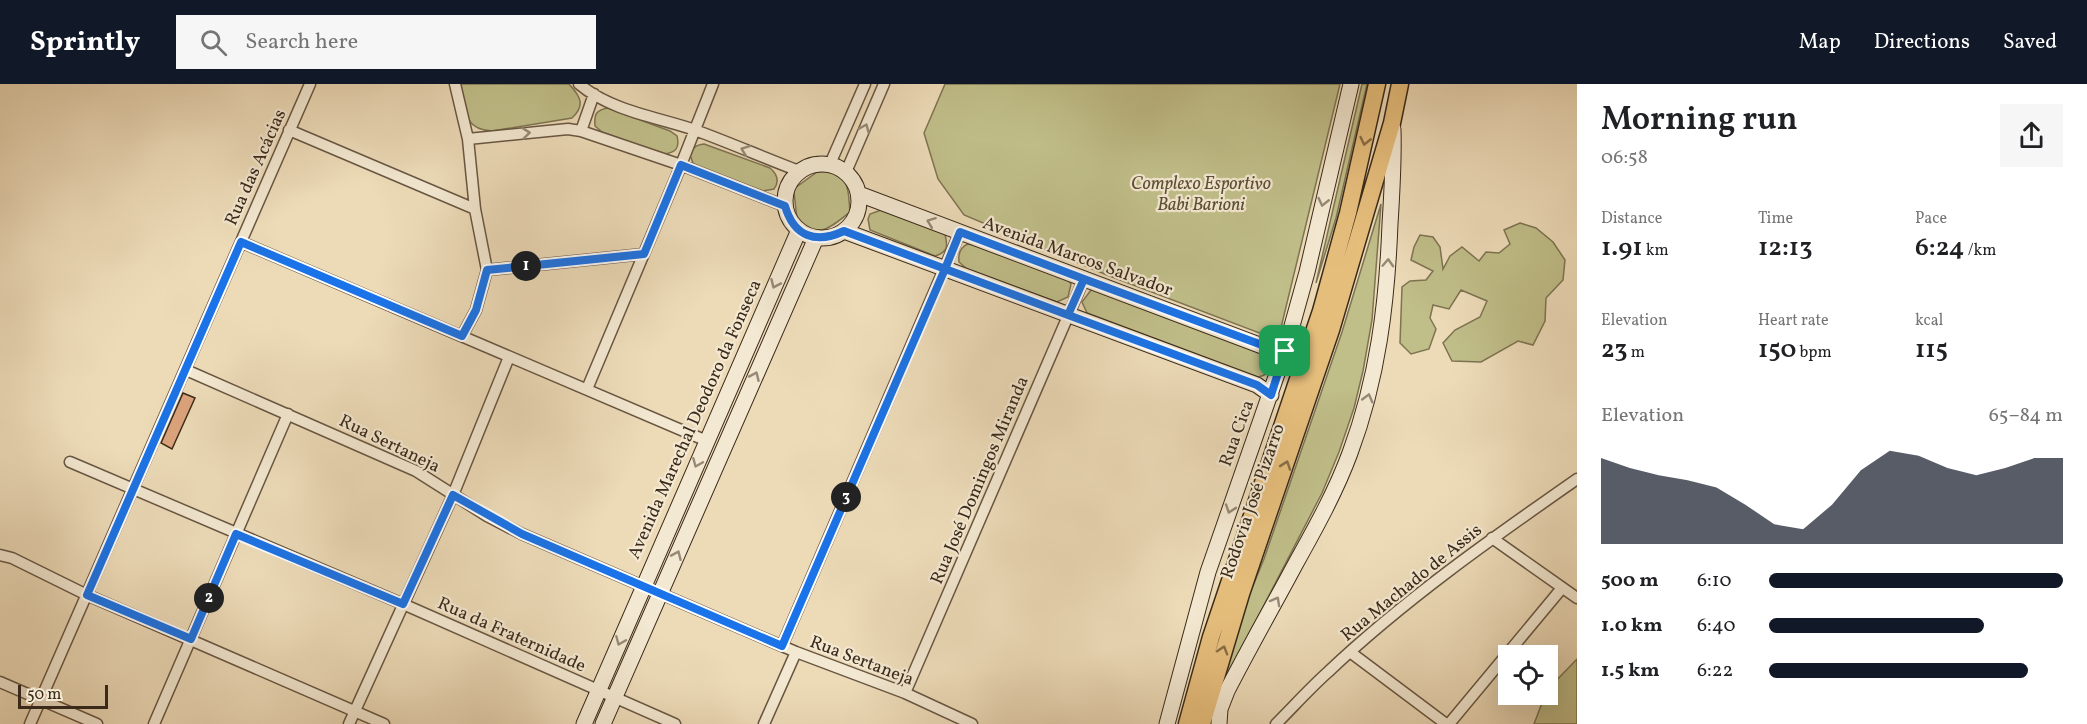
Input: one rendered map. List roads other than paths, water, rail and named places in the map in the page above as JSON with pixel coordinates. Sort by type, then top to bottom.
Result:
[{"type":"main road","name":"Rodovia José Pizarro","points":[[1187,724],[1214,628],[1321,311],[1348,213],[1377,84]]},
{"type":"main road","name":"Rodovia José Pizarro","points":[[1202,724],[1215,713],[1241,594],[1331,330],[1392,123],[1400,84]]},
{"type":"street","name":"Rua das Acácias","points":[[30,724],[310,84]]},
{"type":"street","points":[[455,84],[468,140],[475,209],[487,270],[476,310],[462,336]]},
{"type":"street","points":[[579,84],[594,94],[629,110],[694,130],[800,171]]},
{"type":"street","points":[[587,389],[713,84]]},
{"type":"street","points":[[830,164],[865,84]]},
{"type":"street","points":[[846,172],[884,84]]},
{"type":"street","name":"Rua Cica","points":[[1167,724],[1208,572],[1285,351],[1307,272],[1351,84]]},
{"type":"street","points":[[581,130],[594,94]]},
{"type":"street","points":[[1230,724],[1215,713],[1329,502],[1350,454],[1375,371],[1388,281],[1394,156],[1392,123]]},
{"type":"street","points":[[468,140],[568,129],[581,130],[681,165],[785,206]]},
{"type":"street","points":[[289,130],[475,209]]},
{"type":"street","points":[[830,164],[846,172],[855,182],[859,194],[858,211],[855,219],[844,231],[831,237],[816,238],[799,230],[788,216],[785,206],[788,187],[800,171],[809,166],[830,164]]},
{"type":"street","name":"Avenida Marcos Salvador","points":[[859,194],[1270,348],[1285,351]]},
{"type":"street","name":"Avenida Marechal Deodoro da Fonseca","points":[[585,724],[643,585],[799,230]]},
{"type":"street","points":[[844,231],[1257,385],[1271,395]]},
{"type":"street","points":[[782,646],[960,232]]},
{"type":"street","points":[[603,724],[816,238]]},
{"type":"street","points":[[241,242],[707,441]]},
{"type":"street","points":[[487,270],[644,254]]},
{"type":"street","name":"Rua José Domingos Miranda","points":[[905,693],[1084,279]]},
{"type":"street","points":[[349,724],[453,495],[509,357]]},
{"type":"street","name":"Rua Sertaneja","points":[[186,370],[416,471],[522,534],[796,652],[905,693],[972,724]]},
{"type":"street","points":[[154,724],[288,414]]},
{"type":"street","name":"Rua da Fraternidade","points":[[70,462],[403,604],[675,724]]},
{"type":"street","name":"Rua Machado de Assis","points":[[1276,724],[1328,672],[1414,597],[1492,538],[1577,479]]},
{"type":"street","points":[[1492,538],[1577,598]]},
{"type":"street","points":[[0,555],[12,558],[87,595],[384,724]]},
{"type":"street","points":[[1350,652],[1448,724],[1562,588]]},
{"type":"street","points":[[764,724],[796,652]]},
{"type":"street","points":[[0,682],[97,724]]},
{"type":"park label","name":"Complexo Esportivo Babi Barioni","points":[[1201,193]]}]
